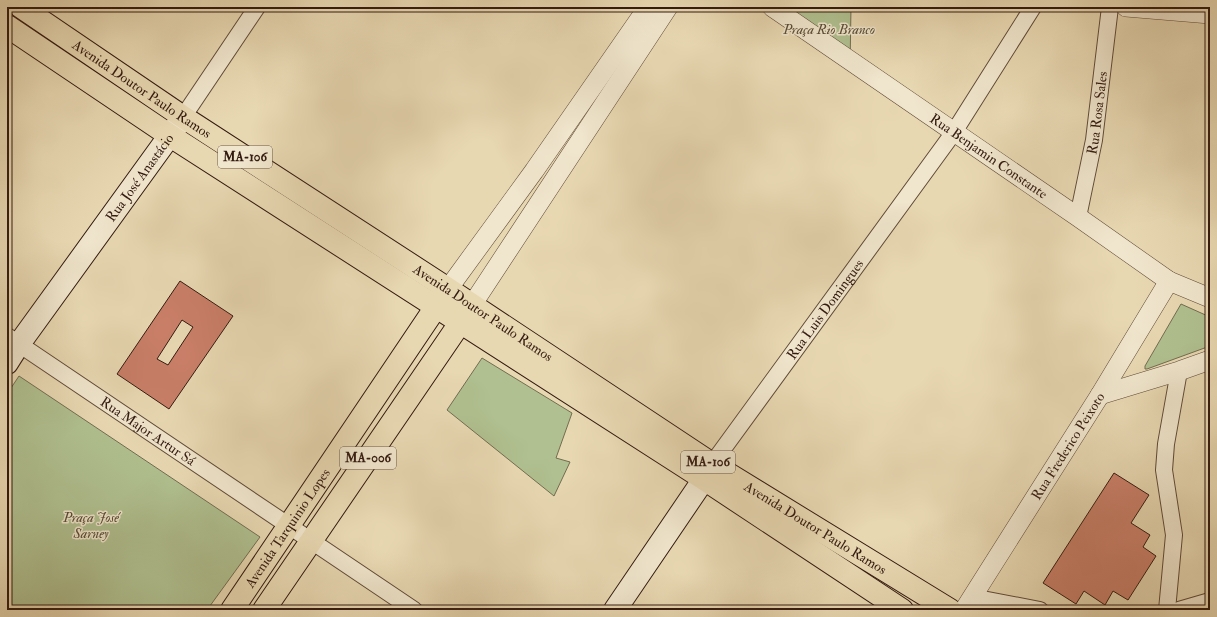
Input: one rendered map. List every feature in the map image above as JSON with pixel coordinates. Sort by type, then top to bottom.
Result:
[{"type":"main road","name":"Avenida Doutor Paulo Ramos","points":[[21,7],[183,117],[442,298],[708,472],[902,610]]},
{"type":"main road","name":"Avenida Doutor Paulo Ramos","points":[[7,26],[169,135],[442,298]]},
{"type":"main road","name":"Rua José Anastácio","points":[[7,363],[13,340],[183,117]]},
{"type":"main road","name":"Avenida Tarquinio Lopes","points":[[232,610],[442,298]]},
{"type":"main road","name":"Avenida Tarquinio Lopes","points":[[264,610],[466,314]]},
{"type":"main road","name":"Avenida Doutor Paulo Ramos","points":[[708,472],[950,610]]},
{"type":"main road","name":"Rua Luis Domingues","points":[[615,610],[708,472]]},
{"type":"street","name":"Rua José Anastácio","points":[[183,117],[257,7]]},
{"type":"street","points":[[442,298],[534,171],[648,7]]},
{"type":"street","points":[[466,314],[668,7]]},
{"type":"street","name":"Rua Benjamin Constante","points":[[772,7],[1169,281],[1210,298]]},
{"type":"street","name":"Rua Luis Domingues","points":[[708,472],[954,132],[1033,7]]},
{"type":"street","name":"Rua Rosa Sales","points":[[1078,217],[1094,140],[1110,7]]},
{"type":"street","points":[[1126,7],[1210,14]]},
{"type":"street","name":"Rua Frederico Peixoto","points":[[968,604],[1100,395],[1169,281]]},
{"type":"street","name":"Rua Major Artur Sá","points":[[13,340],[414,610]]},
{"type":"street","points":[[1100,395],[1210,360]]},
{"type":"street","points":[[1167,610],[1174,535],[1164,470],[1166,444],[1179,371]]},
{"type":"street","points":[[1179,610],[1210,601]]},
{"type":"street","points":[[968,604],[1040,610]]},
{"type":"green space","name":"Praça Rio Branco","points":[[757,7],[851,7],[850,67]]},
{"type":"green space","points":[[1181,304],[1210,317],[1210,346],[1145,369],[1145,366]]},
{"type":"green space","points":[[482,358],[572,413],[556,458],[570,462],[554,496],[447,410]]},
{"type":"green space","name":"Praça José Sarney","points":[[19,376],[260,537],[207,610],[7,610],[7,394]]},
{"type":"building","points":[[180,281],[233,316],[169,409],[117,374]],"holes":[[[182,320],[193,327],[168,365],[157,359]]]},
{"type":"building","points":[[1114,473],[1149,495],[1131,523],[1150,535],[1143,547],[1156,556],[1128,600],[1113,591],[1105,605],[1084,591],[1076,604],[1043,583]]}]
